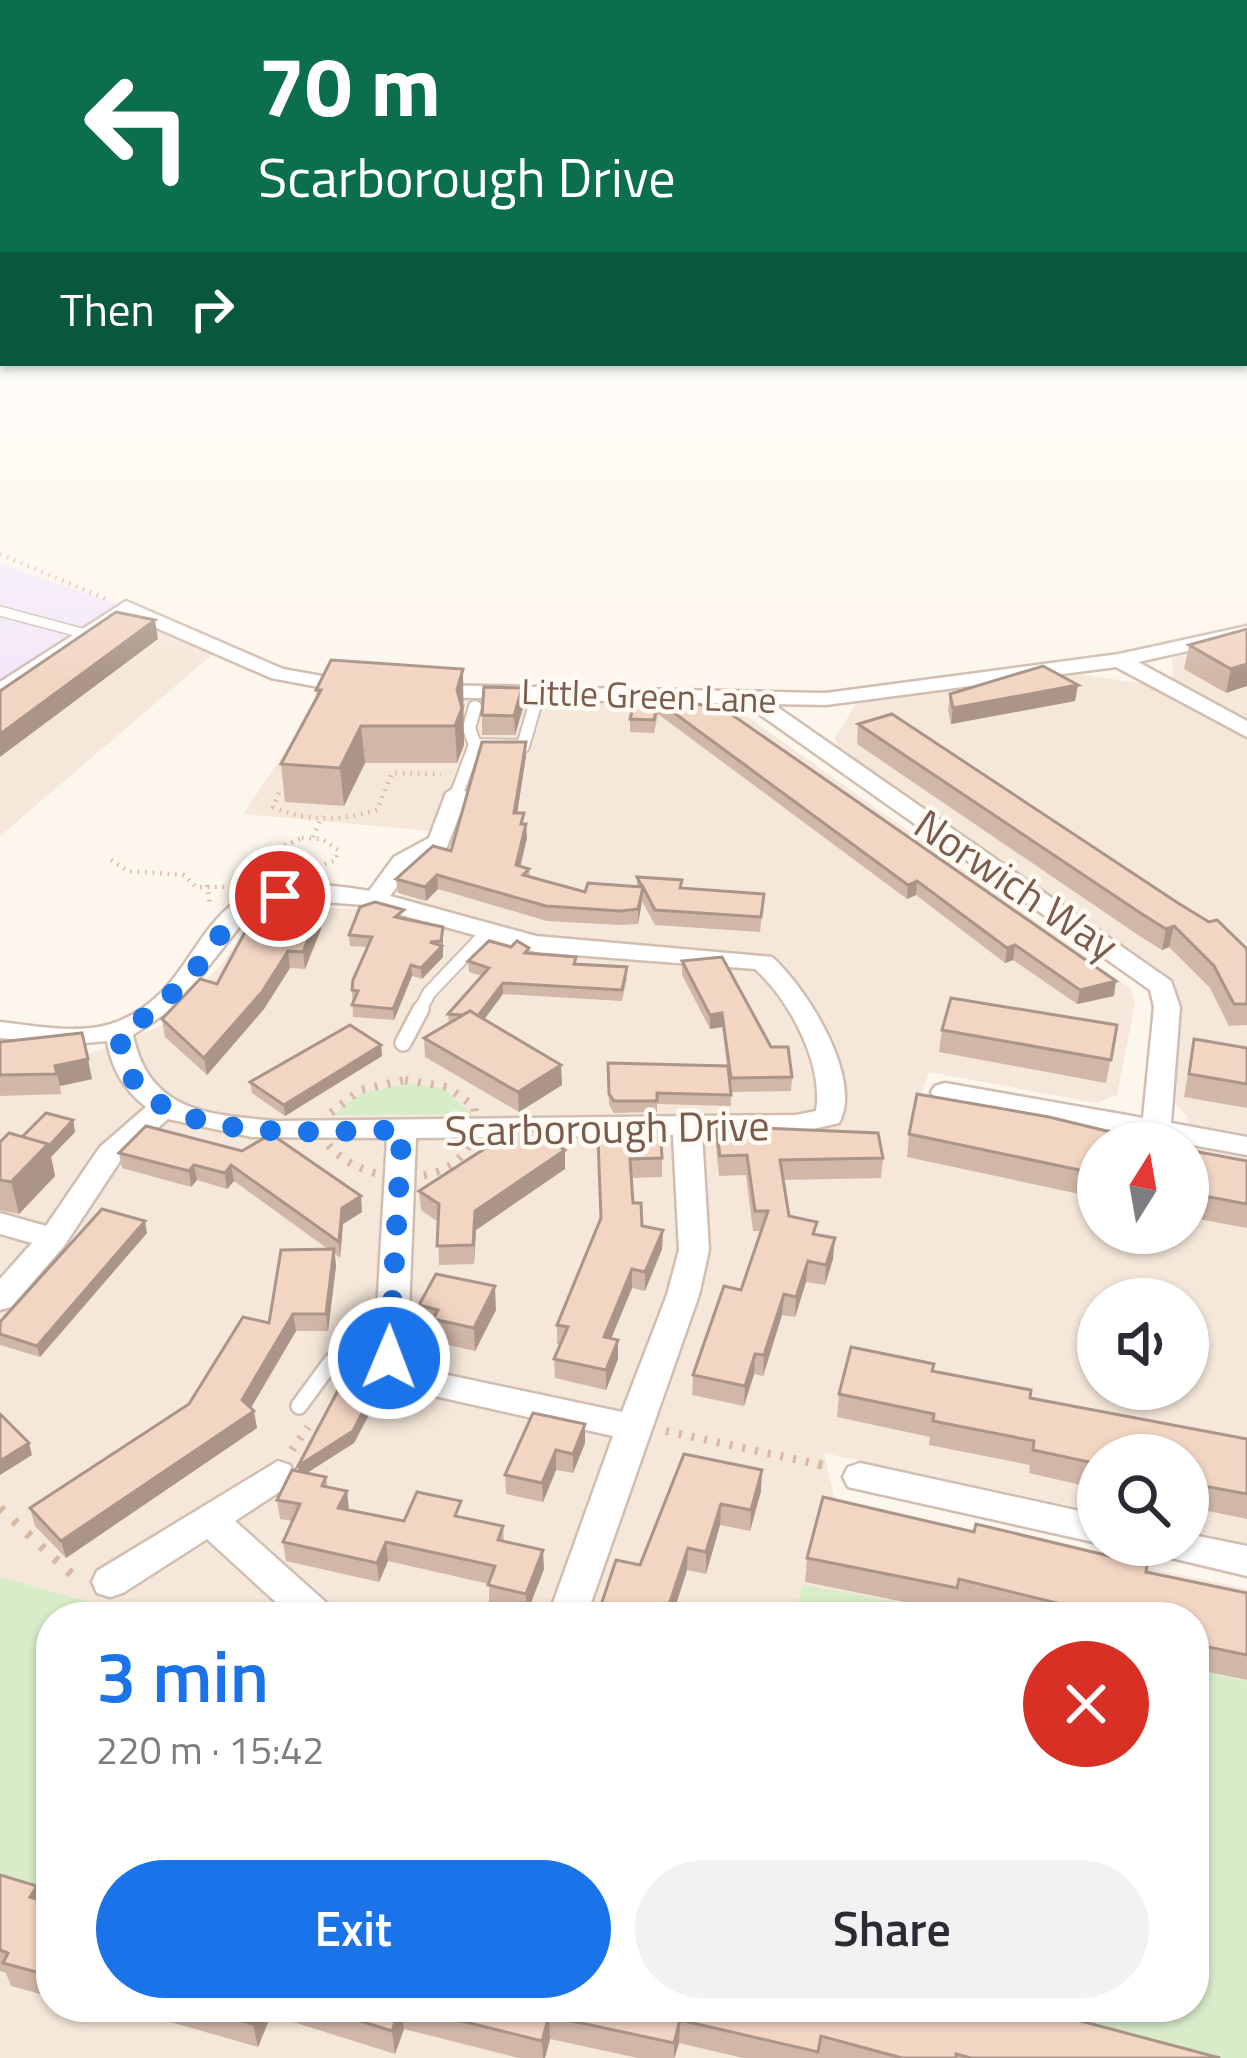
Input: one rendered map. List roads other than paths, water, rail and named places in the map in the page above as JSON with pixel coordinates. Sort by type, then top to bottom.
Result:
[{"type":"street","points":[[0,691],[125,607],[278,674],[370,689]]},
{"type":"street","name":"Little Green Lane","points":[[417,691],[753,700],[852,697],[1119,660],[1247,632]]},
{"type":"street","points":[[1119,660],[1247,730]]},
{"type":"street","name":"Norwich Way","points":[[753,700],[1162,987],[1167,1007],[1157,1122]]},
{"type":"street","points":[[375,899],[403,862],[439,842],[460,784]]},
{"type":"street","points":[[0,1030],[120,1035],[162,1004],[196,969],[235,914],[260,899],[375,899],[488,931]]},
{"type":"street","name":"Scarborough Drive","points":[[164,1107],[226,1126],[402,1130],[796,1124],[830,1117],[832,1089],[808,1027],[778,975],[763,962],[570,948],[488,931]]},
{"type":"street","points":[[0,1299],[52,1239],[110,1154],[164,1107],[142,1094],[127,1071],[120,1035]]},
{"type":"street","points":[[945,1092],[1112,1122]]},
{"type":"street","points":[[572,1602],[683,1295],[694,1250],[688,1125]]},
{"type":"street","points":[[402,1130],[387,1349],[401,1374],[633,1427]]},
{"type":"street","points":[[1209,1139],[1247,1146]]},
{"type":"street","points":[[0,1223],[52,1239]]},
{"type":"street","points":[[110,1582],[278,1475]]},
{"type":"street","points":[[860,1477],[1077,1524]]},
{"type":"street","points":[[209,1519],[300,1602]]},
{"type":"street","points":[[1209,1553],[1247,1561]]},
{"type":"lane","points":[[0,611],[82,633]]},
{"type":"lane","points":[[460,784],[475,745],[469,728],[475,707]]},
{"type":"lane","points":[[475,745],[523,746],[534,708]]},
{"type":"lane","points":[[404,1043],[429,993],[488,931]]},
{"type":"lane","points":[[299,1406],[324,1365],[338,1355],[387,1349]]}]
